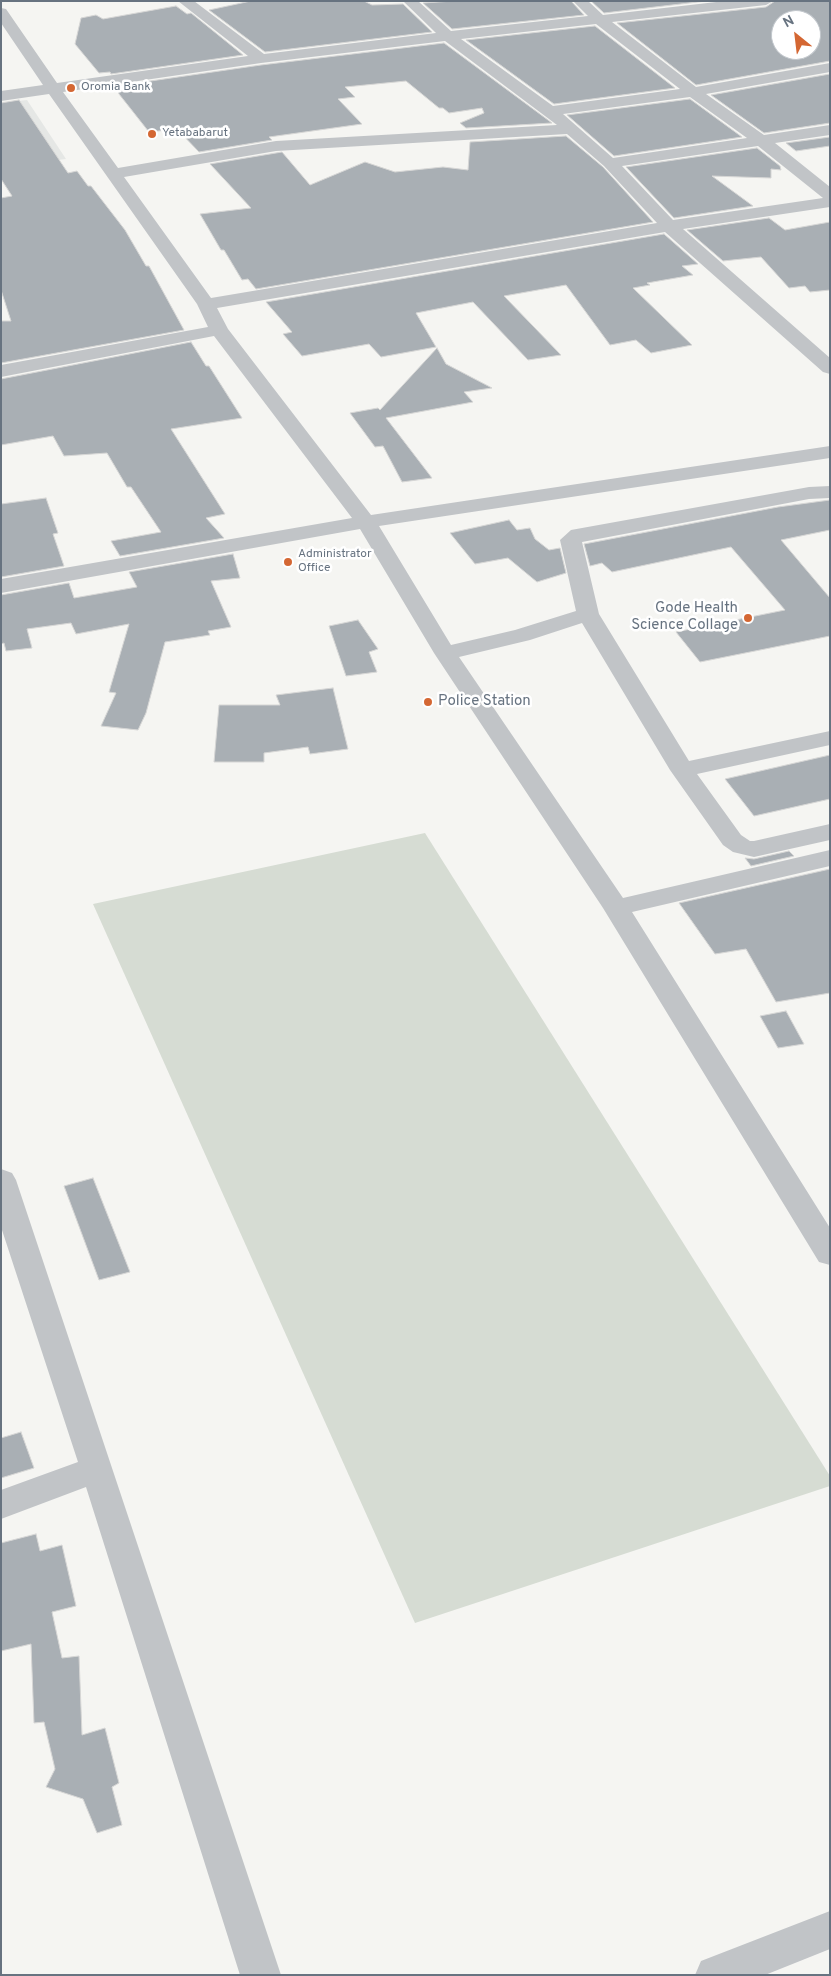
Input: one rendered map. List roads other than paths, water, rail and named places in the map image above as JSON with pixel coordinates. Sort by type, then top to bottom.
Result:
[{"type":"street","points":[[185,1],[261,59]]},
{"type":"street","points":[[410,1],[448,36],[550,111],[610,163],[669,226],[830,368]]},
{"type":"street","points":[[580,1],[600,20],[693,92],[761,140],[830,195]]},
{"type":"street","points":[[1,96],[261,59],[448,36],[766,1]]},
{"type":"street","points":[[1,12],[53,90],[206,304],[219,330],[366,522],[445,653],[616,908],[830,1254]]},
{"type":"street","points":[[550,111],[693,92],[823,68],[830,51]]},
{"type":"street","points":[[112,174],[276,146],[569,129]]},
{"type":"street","points":[[610,163],[830,130]]},
{"type":"street","points":[[206,304],[669,226],[830,202]]},
{"type":"street","points":[[1,371],[219,330]]},
{"type":"street","points":[[1,586],[366,522],[830,452]]},
{"type":"street","points":[[830,492],[809,493],[579,535],[570,540],[588,614],[682,770],[732,840],[742,847],[754,848],[830,832]]},
{"type":"street","points":[[445,653],[522,635],[588,614]]},
{"type":"street","points":[[682,770],[830,738]]},
{"type":"street","points":[[616,908],[830,858]]},
{"type":"street","points":[[1,1180],[98,1469],[261,1975]]},
{"type":"street","points":[[1,1504],[98,1469]]},
{"type":"street","points":[[715,1975],[830,1930]]},
{"type":"place","name":"Oromia Bank","points":[[71,88]]},
{"type":"place","name":"Yetababarut","points":[[152,134]]},
{"type":"place","name":"Administrator Office","points":[[288,562]]},
{"type":"place","name":"Gode Health Science Collage","points":[[748,618]]},
{"type":"place","name":"Police Station","points":[[428,702]]}]
